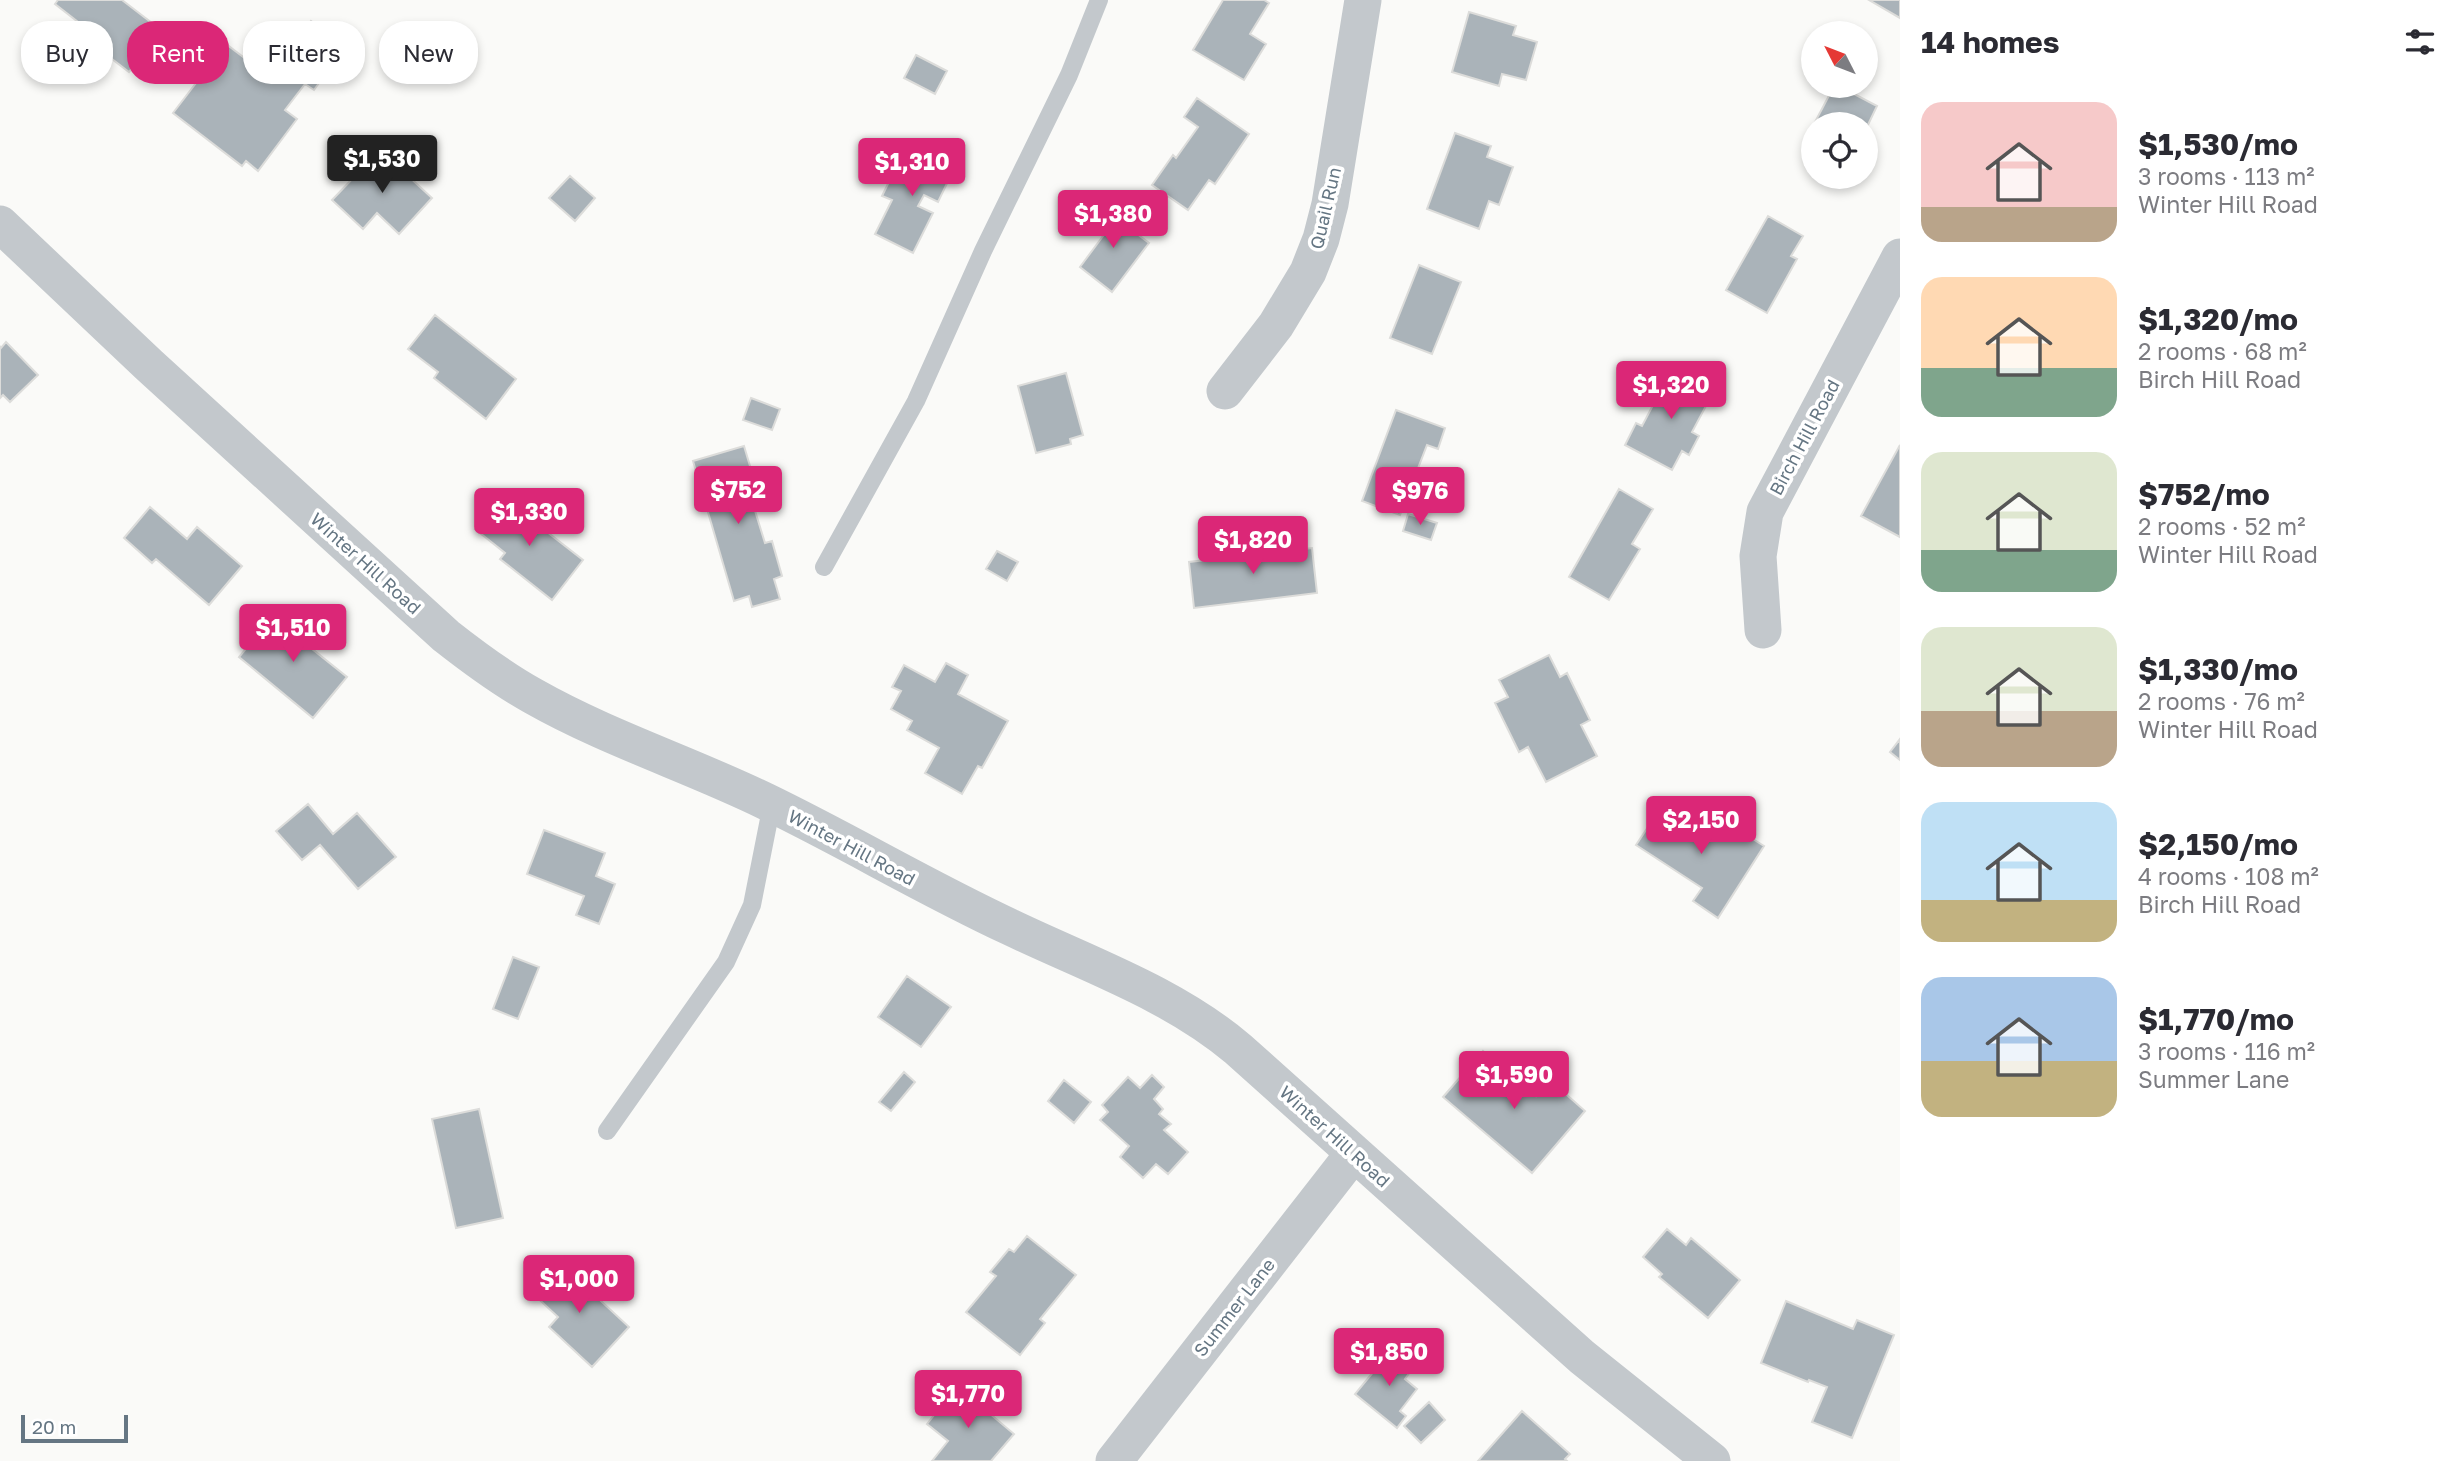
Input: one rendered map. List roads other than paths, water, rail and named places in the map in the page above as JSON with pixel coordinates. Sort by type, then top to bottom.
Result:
[{"type":"street","name":"Quail Run","points":[[1225,391],[1276,325],[1308,272],[1321,239],[1363,0]]},
{"type":"street","name":"Winter Hill Road","points":[[0,225],[149,365],[472,657],[535,697],[572,716],[772,804],[948,898],[1145,990],[1196,1017],[1238,1049],[1582,1357],[1712,1461]]},
{"type":"street","name":"Birch Hill Road","points":[[1763,630],[1758,556],[1765,512],[1900,257]]},
{"type":"street","name":"Summer Lane","points":[[1114,1461],[1354,1153]]},
{"type":"lane","points":[[824,566],[916,401],[983,251],[1069,75],[1099,0]]},
{"type":"lane","points":[[607,1131],[726,962],[752,905],[772,804]]}]
